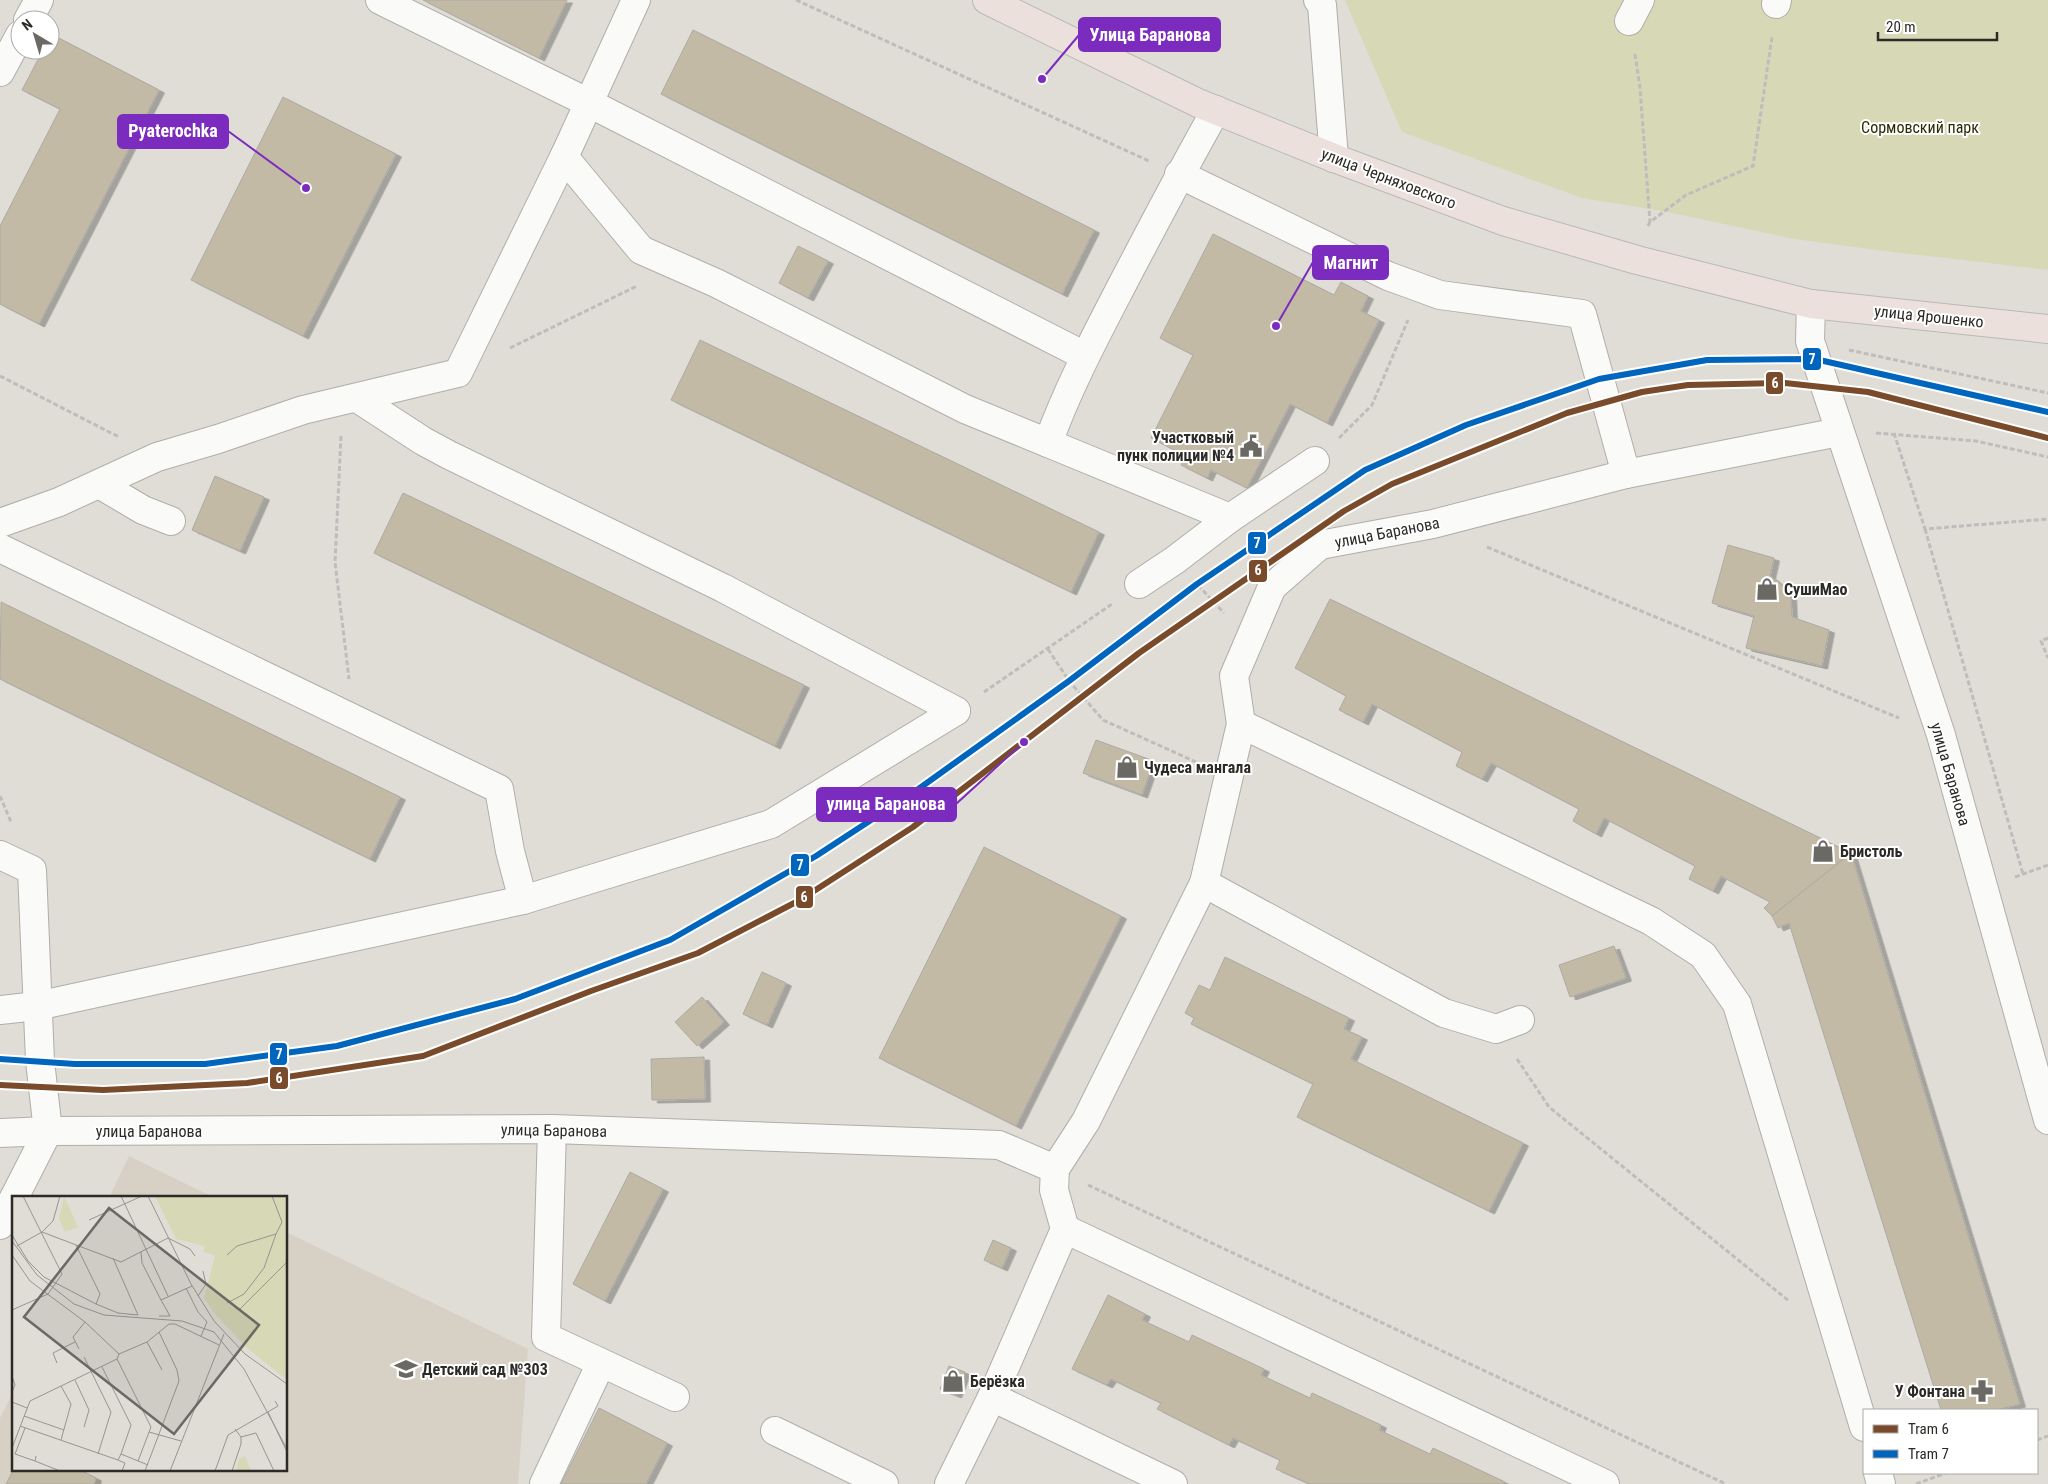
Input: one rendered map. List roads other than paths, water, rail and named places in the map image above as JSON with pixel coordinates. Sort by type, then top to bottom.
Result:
[{"type":"main road","name":"улица Черняховского","points":[[987,0],[1216,110],[1334,158],[1503,221],[1637,260],[1811,304]]},
{"type":"main road","name":"улица Ярошенко","points":[[1811,304],[2048,329]]},
{"type":"street","points":[[380,0],[589,103],[1085,356]]},
{"type":"street","points":[[0,523],[59,502],[157,456],[218,439],[303,410],[458,373],[564,157],[636,0]]},
{"type":"street","points":[[1318,0],[1322,5],[1334,158]]},
{"type":"street","points":[[0,72],[10,54]]},
{"type":"street","points":[[1048,443],[1060,410],[1085,356],[1180,174],[1216,110]]},
{"type":"street","points":[[564,157],[642,250],[716,283],[965,409],[1230,518]]},
{"type":"street","points":[[1180,174],[1388,276],[1440,295],[1582,314],[1626,474]]},
{"type":"street","name":"улица Баранова","points":[[1811,304],[1810,341],[1940,736],[2048,1120]]},
{"type":"street","points":[[0,1010],[38,1006],[523,900],[771,824],[956,711],[723,588],[449,455],[350,399]]},
{"type":"street","name":"улица Баранова","points":[[0,1133],[48,1131],[552,1129],[999,1145],[1055,1169],[1086,1121],[1204,883],[1241,724],[1234,676],[1272,586],[1320,545],[1433,524],[1626,474],[1839,432]]},
{"type":"street","points":[[1139,584],[1176,560],[1230,518],[1315,461]]},
{"type":"street","points":[[99,484],[143,510],[171,521]]},
{"type":"street","points":[[0,548],[499,790],[510,851],[523,900]]},
{"type":"street","points":[[1241,724],[1651,921],[1702,955],[1737,1004],[1863,1424]]},
{"type":"street","points":[[0,855],[32,870],[40,1070],[48,1131],[15,1196]]},
{"type":"street","points":[[1204,883],[1444,1013],[1508,1024]]},
{"type":"street","points":[[552,1129],[546,1337],[675,1397]]},
{"type":"street","points":[[949,1484],[992,1397],[1065,1229],[1054,1190],[1055,1169]]},
{"type":"street","points":[[0,1225],[12,1202]]},
{"type":"street","points":[[1065,1229],[1605,1484]]},
{"type":"street","points":[[544,1484],[601,1363]]},
{"type":"street","points":[[992,1397],[1173,1484]]},
{"type":"street","points":[[775,1431],[884,1484]]},
{"type":"tram line","name":"7","points":[[0,1059],[75,1064],[205,1064],[337,1046],[515,999],[670,940],[816,856],[917,790],[1069,681],[1197,584],[1365,470],[1466,425],[1599,379],[1707,360],[1815,359],[2048,412]]},
{"type":"tram line","name":"6","points":[[0,1085],[103,1090],[247,1083],[423,1056],[591,991],[698,953],[800,900],[913,827],[1139,653],[1344,511],[1392,484],[1567,413],[1642,392],[1688,385],[1785,383],[1868,392],[2048,438]]},
{"type":"place","name":"Улица Баранова","points":[[1042,79]]},
{"type":"place","name":"Pyaterochka","points":[[306,188]]},
{"type":"place","name":"Магнит","points":[[1276,326]]},
{"type":"place","name":"Участковый пунк полиции №4","points":[[1251,446]]},
{"type":"place","name":"СушиМао","points":[[1767,589]]},
{"type":"place","name":"улица Баранова","points":[[1024,742]]},
{"type":"place","name":"Чудеса мангала","points":[[1127,767]]},
{"type":"place","name":"Бристоль","points":[[1823,851]]},
{"type":"place","name":"Детский сад №303","points":[[406,1369]]},
{"type":"place","name":"Берёзка","points":[[953,1381]]},
{"type":"place","name":"У Фонтана","points":[[1982,1391]]},
{"type":"park label","name":"Сормовский парк","points":[[1920,127]]}]
